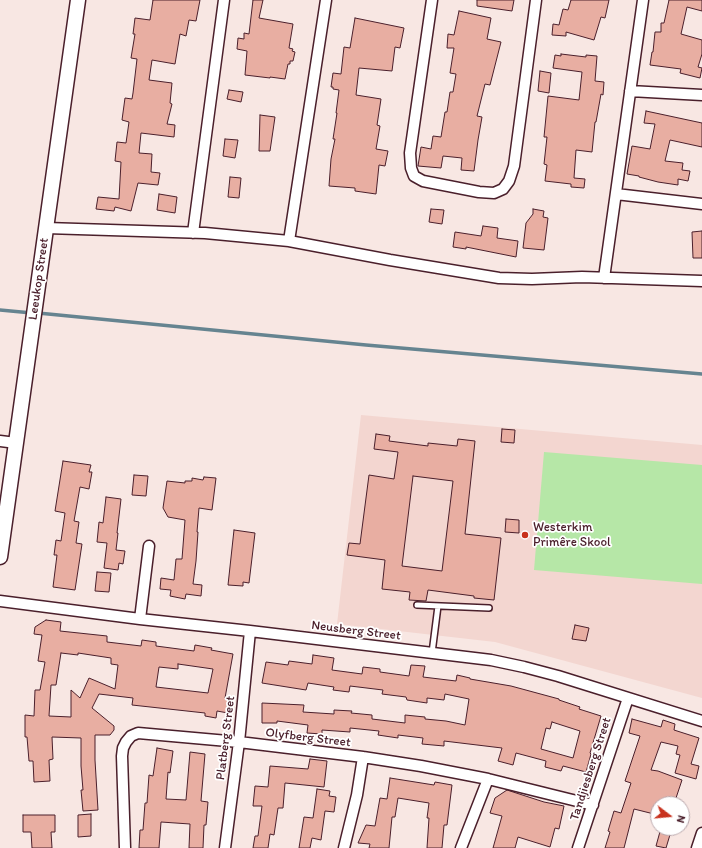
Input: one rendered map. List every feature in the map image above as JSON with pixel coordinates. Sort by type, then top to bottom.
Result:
[{"type":"street","name":"Leeukop Street","points":[[0,557],[78,0]]},
{"type":"street","points":[[193,233],[224,0]]},
{"type":"street","points":[[289,241],[326,0]]},
{"type":"street","points":[[432,0],[410,153],[411,168],[414,176],[423,181],[480,192],[494,193],[503,190],[509,181],[514,166],[536,0]]},
{"type":"street","points":[[604,278],[643,0]]},
{"type":"street","points":[[630,91],[702,95]]},
{"type":"street","points":[[616,194],[702,204]]},
{"type":"street","points":[[46,228],[193,233],[289,241],[499,278],[532,279],[582,277],[702,281]]},
{"type":"street","points":[[0,441],[16,443]]},
{"type":"street","points":[[140,619],[149,546]]},
{"type":"street","name":"Neusberg Street","points":[[0,601],[491,660],[524,667],[702,721]]},
{"type":"street","name":"Platberg Street","points":[[225,848],[239,742],[250,631]]},
{"type":"street","name":"Tandjiesberg Street","points":[[578,848],[628,698]]},
{"type":"street","name":"Olyfberg Street","points":[[125,848],[122,756],[123,748],[131,736],[138,733],[239,742],[363,757],[421,766],[488,778],[593,804]]},
{"type":"street","points":[[344,848],[357,795],[363,757]]},
{"type":"street","points":[[461,848],[488,778]]},
{"type":"street","points":[[697,848],[702,836]]},
{"type":"lane","points":[[417,605],[489,608]]},
{"type":"lane","points":[[432,653],[438,606]]},
{"type":"shaded area","name":"Westerkim Primêre Skool","points":[[361,415],[702,445],[702,698],[495,642],[337,624]]},
{"type":"green space","points":[[544,452],[702,465],[702,584],[534,570]]},
{"type":"building","points":[[153,0],[200,0],[196,21],[189,20],[186,36],[180,34],[175,64],[152,60],[149,80],[172,83],[170,103],[172,104],[167,124],[175,125],[174,137],[141,133],[139,153],[152,154],[151,172],[160,173],[158,185],[138,183],[131,211],[115,207],[114,211],[96,209],[98,197],[119,199],[121,162],[115,161],[117,142],[126,143],[129,122],[122,120],[125,98],[132,99],[133,93],[137,59],[131,58],[135,34],[133,34],[135,18],[150,20]]},
{"type":"building","points":[[253,0],[263,0],[259,18],[293,24],[289,48],[293,49],[292,51],[295,52],[293,61],[290,61],[290,64],[288,64],[285,79],[245,75],[247,51],[237,49],[238,38],[244,39],[244,33],[249,34]]},
{"type":"building","points":[[477,0],[514,0],[512,11],[477,6]]},
{"type":"building","points":[[571,0],[609,0],[605,18],[601,17],[594,40],[566,32],[566,36],[552,35],[553,24],[559,25],[563,9],[568,10]]},
{"type":"building","points":[[669,0],[702,0],[702,11],[687,7],[681,34],[702,40],[702,54],[698,67],[702,68],[700,78],[680,73],[681,69],[650,65],[655,32],[661,32],[661,23],[664,23]]},
{"type":"building","points":[[459,11],[491,18],[487,39],[501,42],[490,85],[485,84],[477,116],[482,117],[474,171],[461,170],[462,158],[443,156],[441,168],[418,166],[421,147],[431,149],[433,136],[441,137],[450,92],[453,92],[456,74],[450,73],[454,48],[447,48],[448,34],[454,35]]},
{"type":"building","points":[[355,18],[404,28],[400,48],[395,47],[392,71],[359,68],[356,95],[381,99],[377,125],[380,126],[376,149],[388,151],[385,166],[379,165],[376,194],[355,191],[355,188],[329,186],[339,90],[331,87],[333,73],[341,74],[344,47],[350,48]]},
{"type":"building","points":[[561,54],[586,57],[586,55],[597,56],[595,81],[604,82],[603,95],[601,94],[595,122],[592,152],[576,150],[574,178],[585,179],[584,188],[571,187],[571,184],[545,181],[547,165],[544,164],[547,137],[544,137],[548,96],[579,100],[582,72],[553,68],[555,55],[561,56]]},
{"type":"building","points":[[540,71],[551,73],[549,93],[538,91]]},
{"type":"building","points":[[229,90],[243,92],[241,102],[227,99]]},
{"type":"building","points":[[646,111],[702,123],[702,147],[670,140],[665,161],[683,163],[682,170],[690,171],[688,181],[678,179],[678,185],[658,182],[627,174],[632,146],[650,149],[655,124],[644,123]]},
{"type":"building","points":[[260,115],[275,117],[270,151],[259,151]]},
{"type":"building","points":[[225,139],[238,140],[235,158],[223,156]]},
{"type":"building","points":[[230,177],[241,178],[239,198],[228,197]]},
{"type":"building","points":[[159,194],[177,197],[175,213],[157,210]]},
{"type":"building","points":[[431,209],[444,210],[442,224],[429,222]]},
{"type":"building","points":[[533,209],[544,211],[543,217],[548,218],[544,250],[523,248],[526,223],[533,214]]},
{"type":"building","points":[[483,226],[498,228],[497,238],[518,241],[516,257],[466,247],[466,249],[453,247],[455,232],[481,236]]},
{"type":"building","points":[[702,231],[702,258],[693,258],[692,232]]},
{"type":"building","points":[[502,429],[515,430],[514,443],[501,442]]},
{"type":"building","points":[[376,434],[390,436],[389,441],[428,446],[428,443],[457,446],[458,439],[475,441],[465,534],[501,538],[494,600],[428,590],[426,601],[409,600],[410,592],[382,589],[385,560],[347,555],[349,543],[360,544],[369,475],[394,479],[398,452],[374,449]],"holes":[[[413,476],[453,481],[442,571],[402,566]]]},
{"type":"building","points":[[63,461],[91,465],[89,472],[92,472],[89,489],[80,487],[74,521],[79,522],[76,543],[82,544],[75,590],[53,587],[57,555],[54,555],[56,540],[61,541],[65,513],[55,511]]},
{"type":"building","points":[[134,475],[148,476],[146,496],[132,495]]},
{"type":"building","points":[[204,477],[216,478],[212,510],[199,508],[193,584],[202,585],[201,596],[186,594],[185,599],[170,596],[171,590],[160,589],[161,578],[174,580],[176,559],[182,559],[185,520],[168,517],[163,508],[167,481],[185,483],[185,481],[192,481],[192,478],[203,480]]},
{"type":"building","points":[[106,497],[121,499],[116,550],[125,551],[123,564],[119,563],[118,570],[104,568],[107,543],[97,542],[99,522],[103,523]]},
{"type":"building","points":[[506,519],[519,520],[519,533],[505,532]]},
{"type":"building","points":[[234,530],[255,533],[249,583],[243,582],[243,586],[228,585]]},
{"type":"building","points":[[97,572],[111,573],[109,592],[95,591]]},
{"type":"building","points":[[46,620],[61,622],[60,631],[107,636],[107,642],[141,646],[142,640],[156,642],[156,646],[194,651],[195,645],[233,654],[225,698],[230,699],[228,713],[217,711],[216,718],[205,716],[205,713],[132,705],[133,698],[99,694],[92,708],[114,726],[114,730],[110,735],[95,735],[98,810],[83,811],[81,790],[83,790],[81,738],[52,737],[53,759],[49,760],[50,781],[34,782],[33,761],[29,761],[27,737],[25,737],[25,715],[34,716],[35,690],[40,690],[45,662],[38,661],[42,635],[34,634],[35,627]],"holes":[[[61,653],[78,655],[78,653],[111,658],[111,664],[118,665],[115,689],[89,678],[80,698],[71,690],[71,717],[49,716],[51,685],[56,685]],[[178,664],[213,669],[208,693],[156,687],[159,667],[178,669]]]},
{"type":"building","points":[[575,625],[589,628],[586,641],[572,639]]},
{"type":"building","points":[[313,655],[334,658],[332,670],[362,674],[363,667],[380,669],[380,672],[409,676],[411,665],[425,666],[423,677],[456,681],[457,675],[470,679],[511,686],[559,699],[580,707],[579,709],[601,716],[586,772],[563,766],[561,771],[545,767],[546,761],[516,753],[513,765],[498,761],[502,748],[444,741],[444,746],[422,744],[423,738],[398,735],[398,738],[378,735],[379,731],[350,728],[350,732],[322,730],[322,734],[307,733],[308,725],[277,721],[277,723],[262,723],[262,703],[304,705],[303,712],[334,714],[334,710],[352,711],[351,713],[372,715],[372,719],[405,723],[405,715],[425,717],[425,719],[465,725],[469,699],[445,694],[444,700],[427,698],[427,703],[407,700],[406,697],[382,694],[383,690],[350,686],[349,692],[333,690],[334,687],[308,683],[306,690],[262,683],[266,662],[288,665],[289,661],[312,664]],"holes":[[[552,722],[580,731],[573,758],[541,749],[546,728],[550,729]]]},
{"type":"building","points":[[632,719],[661,727],[663,720],[675,724],[674,730],[699,738],[691,764],[699,766],[696,779],[675,773],[680,755],[676,754],[678,746],[661,742],[651,770],[682,780],[677,796],[650,796],[650,813],[634,809],[624,848],[605,848],[614,811],[621,813],[631,783],[625,781],[640,736],[629,733]]},
{"type":"building","points":[[157,748],[173,751],[170,773],[168,772],[166,799],[186,800],[190,752],[205,754],[201,801],[208,802],[206,825],[204,825],[203,848],[189,848],[190,824],[161,822],[159,848],[139,848],[140,830],[143,830],[145,803],[147,803],[149,775],[153,776]]},
{"type":"building","points":[[310,759],[327,761],[324,787],[285,783],[283,808],[278,808],[274,835],[270,834],[268,848],[253,848],[255,836],[258,836],[262,806],[253,806],[255,786],[268,787],[270,766],[308,769]]},
{"type":"building","points":[[390,778],[434,785],[435,782],[452,785],[447,825],[444,825],[442,848],[427,848],[429,818],[427,818],[429,803],[398,798],[395,817],[392,817],[389,848],[369,848],[370,844],[358,843],[366,825],[375,826],[380,798],[387,799]]},
{"type":"building","points":[[317,789],[330,791],[329,796],[336,797],[334,812],[325,811],[321,840],[312,838],[310,848],[299,848],[304,817],[313,818]]},
{"type":"building","points":[[507,790],[544,802],[564,806],[559,829],[555,828],[550,847],[518,837],[515,848],[493,848],[502,816],[490,813],[495,798]]},
{"type":"building","points":[[91,814],[91,836],[78,837],[78,815]]},
{"type":"building","points":[[23,815],[55,815],[55,832],[51,832],[52,848],[32,848],[31,832],[23,832]]},
{"type":"building","points":[[659,836],[670,836],[666,848],[656,846]]},
{"type":"waterway","points":[[0,310],[32,313]]},
{"type":"waterway","points":[[38,313],[366,345],[702,374]]},
{"type":"place","name":"Westerkim Primêre Skool","points":[[525,535]]}]
